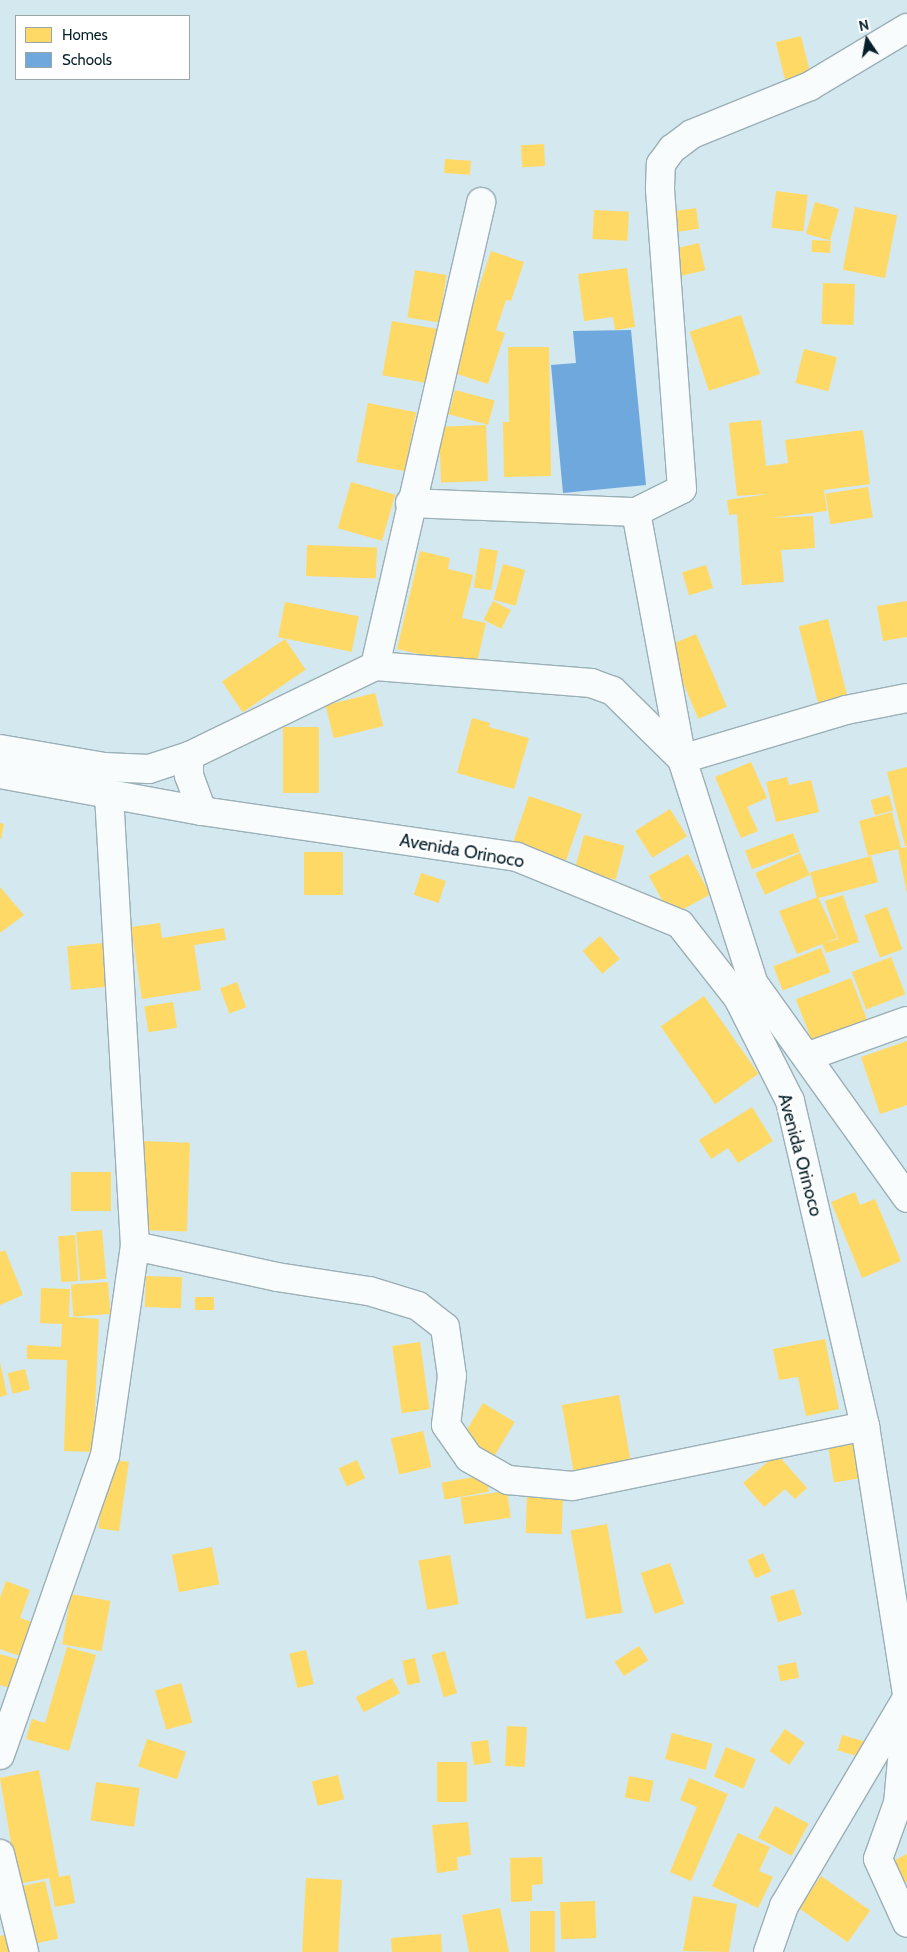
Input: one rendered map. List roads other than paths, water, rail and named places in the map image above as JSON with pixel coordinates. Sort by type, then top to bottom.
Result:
[{"type":"street","points":[[410,503],[636,512],[682,489],[660,188],[661,164],[672,149],[692,134],[810,86],[907,28]]},
{"type":"street","points":[[375,666],[410,503],[481,202]]},
{"type":"street","points":[[636,512],[682,759],[754,984],[809,1056],[907,1198]]},
{"type":"street","points":[[0,749],[104,767],[149,769],[189,756],[375,666],[591,683],[613,691],[631,706],[682,759]]},
{"type":"street","points":[[682,759],[846,710],[907,698]]},
{"type":"street","points":[[189,756],[189,776],[202,811]]},
{"type":"street","name":"Avenida Orinoco","points":[[0,774],[109,796],[202,811],[517,857],[680,924],[738,998],[790,1101],[865,1426],[907,1693]]},
{"type":"street","points":[[0,1755],[105,1456],[135,1246],[109,796]]},
{"type":"street","points":[[809,1056],[907,1021]]},
{"type":"street","points":[[135,1246],[277,1277],[369,1291],[418,1306],[445,1327],[452,1376],[446,1424],[469,1458],[508,1480],[573,1486],[865,1426]]},
{"type":"street","points":[[768,1952],[784,1906],[907,1698]]},
{"type":"street","points":[[907,1705],[898,1803],[878,1859],[907,1923]]},
{"type":"street","points":[[0,1854],[24,1952]]}]
